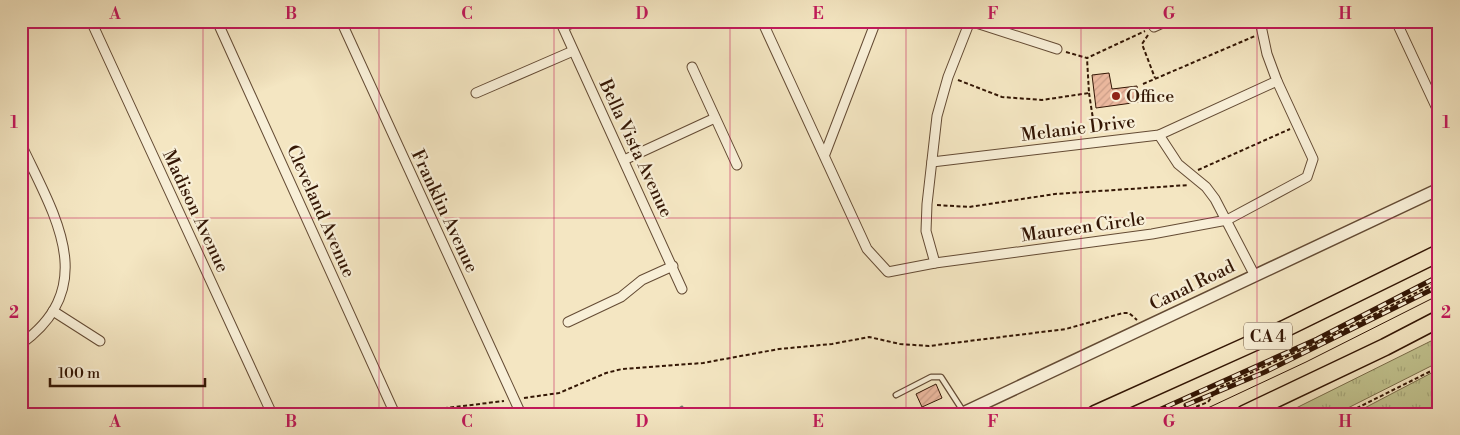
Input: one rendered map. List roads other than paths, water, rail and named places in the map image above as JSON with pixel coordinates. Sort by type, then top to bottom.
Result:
[{"type":"highway","name":"CA 4","points":[[1095,414],[1284,329],[1439,253]]},
{"type":"highway","points":[[1244,414],[1439,319]]},
{"type":"street","name":"Madison Avenue","points":[[91,21],[272,414]]},
{"type":"street","name":"Cleveland Avenue","points":[[217,21],[396,414]]},
{"type":"street","name":"Franklin Avenue","points":[[340,21],[520,414]]},
{"type":"street","points":[[562,24],[577,21]]},
{"type":"street","points":[[762,21],[825,154]]},
{"type":"street","points":[[825,154],[876,21]]},
{"type":"street","points":[[935,263],[926,231],[927,204],[937,116],[948,77],[970,21],[1057,49]]},
{"type":"street","points":[[1154,27],[1167,21]]},
{"type":"street","name":"Maureen Circle","points":[[825,154],[867,249],[888,272],[935,263],[1152,234],[1227,220],[1306,177],[1313,159],[1299,125],[1277,81],[1260,21]]},
{"type":"street","points":[[1396,21],[1439,113]]},
{"type":"street","name":"Bella Vista Avenue","points":[[562,24],[682,288]]},
{"type":"street","points":[[476,93],[573,51]]},
{"type":"street","points":[[692,66],[737,165]]},
{"type":"street","name":"Melanie Drive","points":[[932,162],[1159,135],[1277,81]]},
{"type":"street","points":[[624,160],[715,118]]},
{"type":"street","points":[[1159,135],[1169,153],[1204,184],[1227,220],[1254,274]]},
{"type":"street","points":[[21,144],[60,229],[66,259],[64,284],[53,312],[35,334],[21,344]]},
{"type":"street","name":"Canal Road","points":[[962,413],[1254,274],[1439,189]]},
{"type":"street","points":[[568,322],[621,297],[642,280],[673,266]]},
{"type":"street","points":[[53,312],[100,341]]},
{"type":"lane","points":[[896,395],[931,377],[941,377],[962,413]]},
{"type":"waterway","points":[[672,414],[682,407]]},
{"type":"tram line","points":[[1195,414],[1306,362],[1439,295]]},
{"type":"railway","points":[[1150,414],[1317,339],[1439,276]]},
{"type":"railway","points":[[1186,405],[1265,372],[1439,286]]},
{"type":"place","name":"Office","points":[[1116,96]]}]
